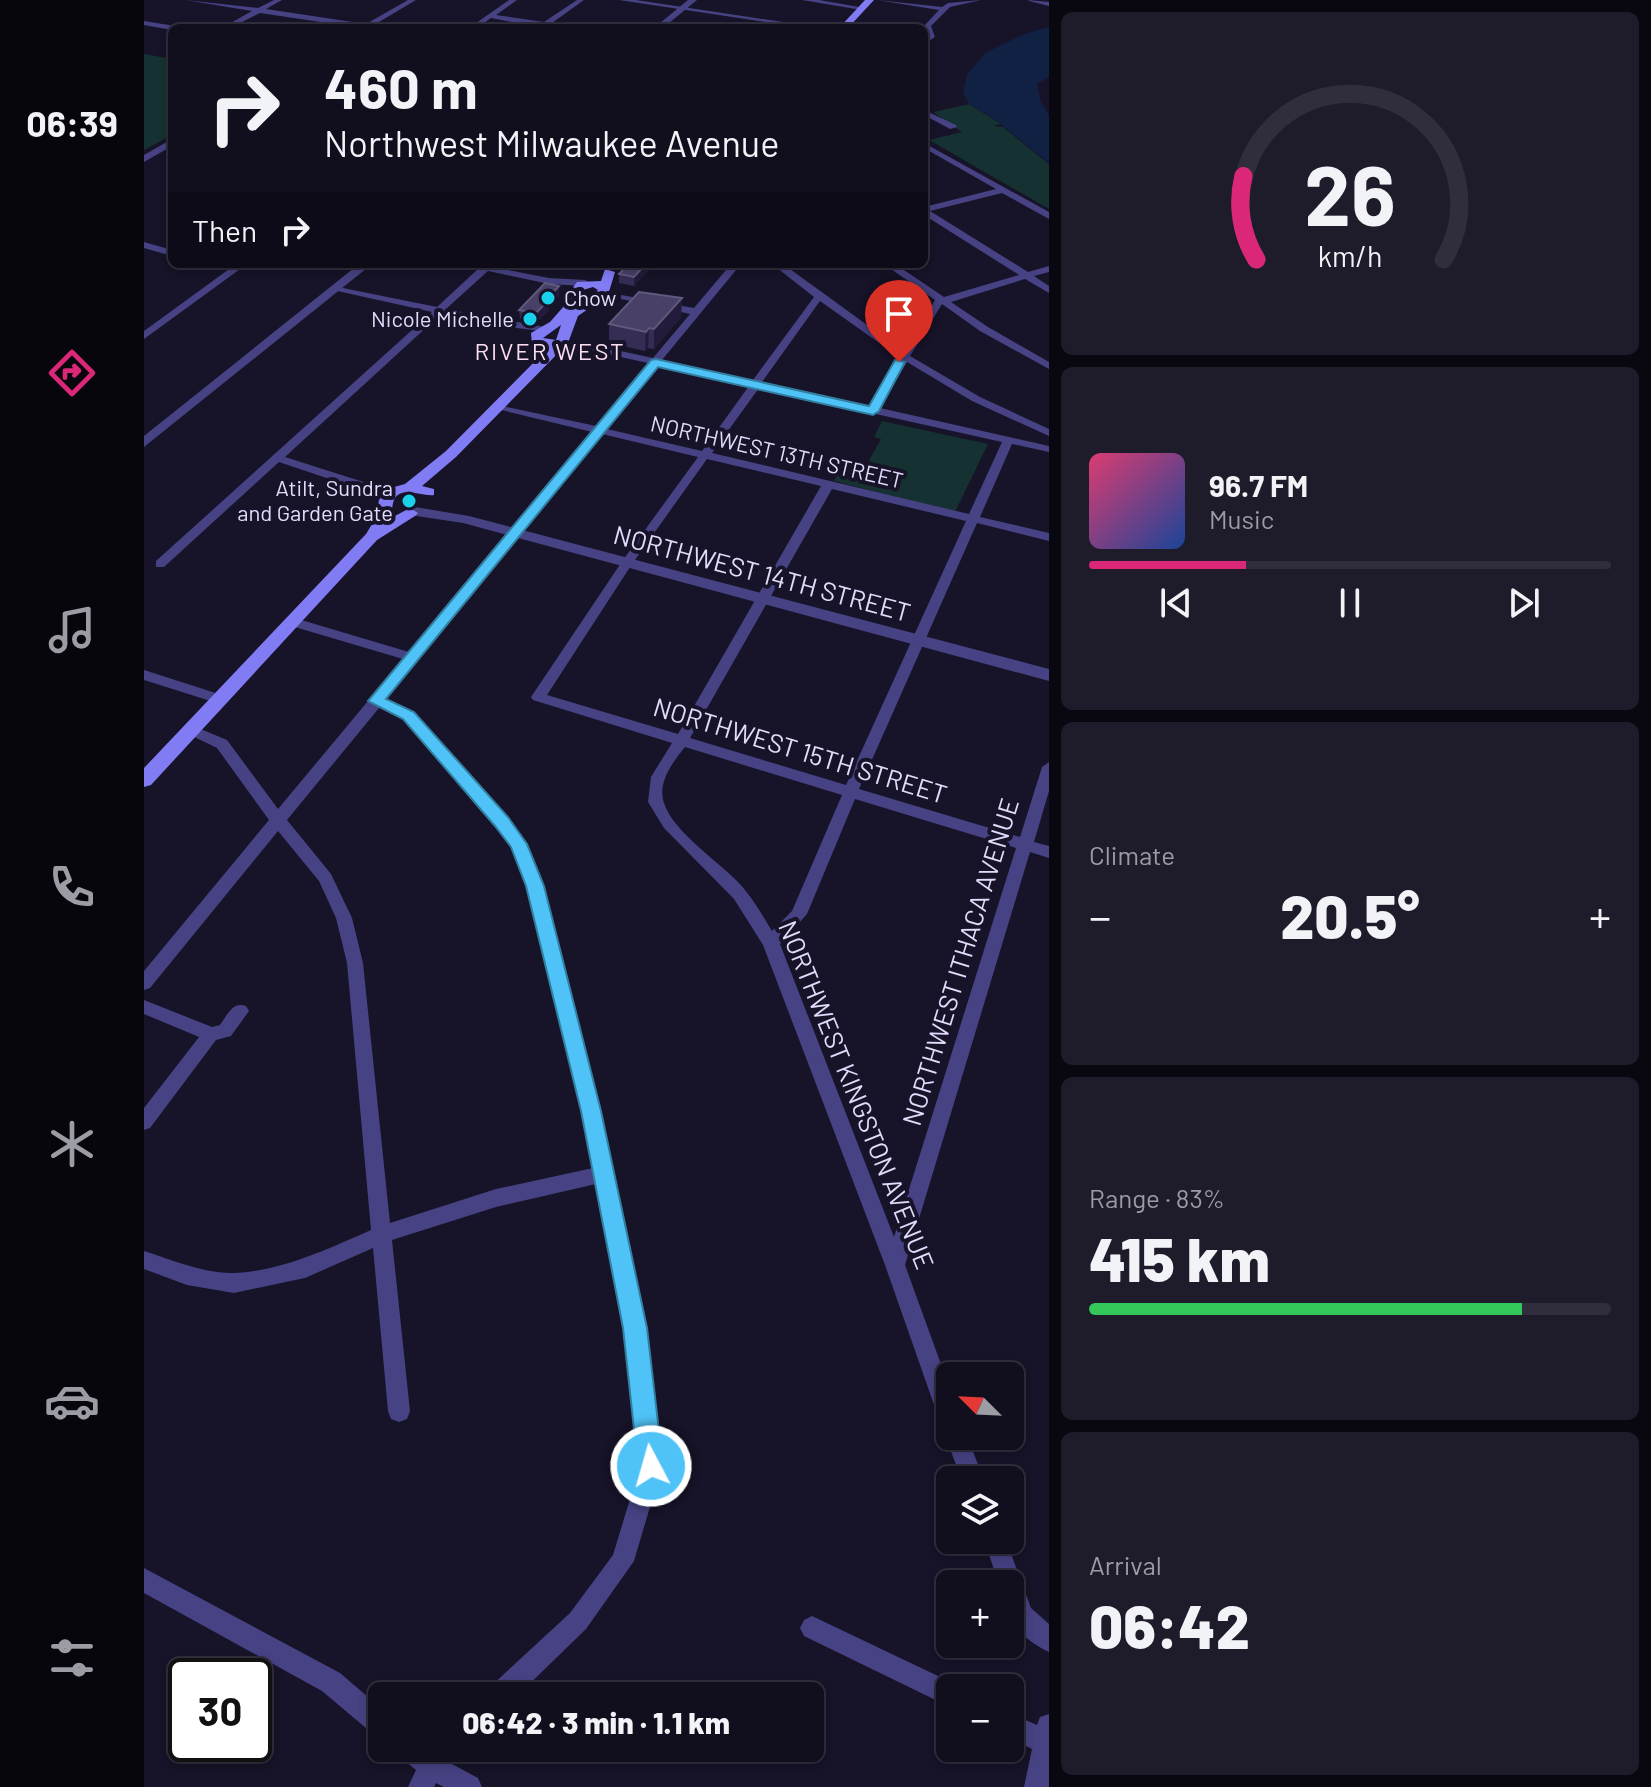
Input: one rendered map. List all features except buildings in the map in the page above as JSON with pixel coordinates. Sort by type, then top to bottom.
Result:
[{"type":"main road","points":[[847,24],[866,4]]},
{"type":"main road","points":[[533,367],[542,334],[566,313],[582,287],[612,268]]},
{"type":"main road","points":[[372,537],[392,492],[407,487],[441,464],[533,367],[543,361],[563,337],[574,315],[600,291],[612,268]]},
{"type":"main road","points":[[582,287],[600,291]]},
{"type":"main road","points":[[542,334],[563,337]]},
{"type":"main road","points":[[144,780],[372,537],[430,504],[430,494],[441,464]]},
{"type":"main road","points":[[407,487],[430,494]]},
{"type":"main road","points":[[386,503],[396,511],[413,512]]},
{"type":"street","points":[[188,0],[346,24]]},
{"type":"street","points":[[233,24],[279,0]]},
{"type":"street","points":[[478,24],[514,0]]},
{"type":"street","points":[[546,24],[581,0]]},
{"type":"street","points":[[622,0],[793,24]]},
{"type":"street","points":[[663,24],[693,0]]},
{"type":"street","points":[[805,0],[866,4]]},
{"type":"street","points":[[880,0],[944,9]]},
{"type":"street","points":[[928,25],[944,9],[960,1],[978,0]]},
{"type":"street","points":[[1031,0],[1049,4]]},
{"type":"street","points":[[396,1],[409,2]]},
{"type":"street","points":[[370,24],[409,2]]},
{"type":"street","points":[[490,16],[532,24]]},
{"type":"street","points":[[754,24],[760,19]]},
{"type":"street","points":[[144,23],[168,27]]},
{"type":"street","points":[[928,114],[953,127],[938,131]]},
{"type":"street","points":[[144,159],[168,144]]},
{"type":"street","points":[[928,147],[1049,216]]},
{"type":"street","points":[[928,210],[1004,190]]},
{"type":"street","points":[[928,214],[1049,290]]},
{"type":"street","points":[[144,245],[168,252]]},
{"type":"street","points":[[144,336],[237,268]]},
{"type":"street","points":[[144,443],[361,268]]},
{"type":"street","points":[[160,564],[486,268]]},
{"type":"street","points":[[497,268],[582,287]]},
{"type":"street","points":[[144,983],[733,268]]},
{"type":"street","points":[[783,268],[903,357],[953,389],[1017,421],[1046,429]]},
{"type":"street","points":[[895,268],[984,329],[1049,366]]},
{"type":"street","points":[[873,411],[940,300],[1049,269]]},
{"type":"street","points":[[336,288],[542,334]]},
{"type":"street","points":[[600,291],[697,312]]},
{"type":"street","points":[[627,563],[820,295]]},
{"type":"street","points":[[563,337],[580,346],[1049,449]]},
{"type":"street","name":"NORTHWEST 13TH STREET","points":[[497,406],[1049,537]]},
{"type":"street","points":[[771,943],[799,914],[812,878],[853,792],[1005,440],[1017,421]]},
{"type":"street","points":[[277,458],[372,489],[386,503]]},
{"type":"street","points":[[334,475],[407,487]]},
{"type":"street","name":"NORTHWEST KINGSTON AVENUE","points":[[828,485],[681,741],[660,770],[655,786],[657,804],[666,819],[740,895],[771,943],[936,1380]]},
{"type":"street","name":"NORTHWEST 14TH STREET","points":[[430,494],[439,506],[464,519]]},
{"type":"street","name":"NORTHWEST 14TH STREET","points":[[413,512],[464,519],[1049,675]]},
{"type":"street","name":"NORTHWEST 15TH STREET","points":[[627,563],[538,697],[1049,852]]},
{"type":"street","points":[[293,622],[411,657]]},
{"type":"street","points":[[144,675],[220,699]]},
{"type":"street","points":[[376,701],[408,716],[519,844],[535,886],[591,1111],[635,1328],[651,1466],[623,1561],[578,1621],[514,1682]]},
{"type":"street","points":[[191,730],[222,744],[325,878],[344,918],[355,963],[399,1411]]},
{"type":"street","name":"NORTHWEST ITHACA AVENUE","points":[[895,1265],[1049,767]]},
{"type":"street","points":[[144,1007],[211,1034],[225,1031],[240,1011]]},
{"type":"street","points":[[144,1122],[211,1034]]},
{"type":"street","points":[[144,1260],[187,1275],[234,1283],[305,1269],[383,1234],[496,1198],[603,1174]]},
{"type":"street","points":[[1000,1554],[1022,1616],[1049,1640]]},
{"type":"street","points":[[144,1580],[331,1682],[368,1713]]},
{"type":"street","points":[[812,1628],[936,1688]]},
{"type":"street","points":[[1024,1729],[1048,1737],[1037,1787]]},
{"type":"street","points":[[433,1767],[469,1787]]},
{"type":"green space","points":[[144,54],[168,58],[168,137],[144,150]]},
{"type":"green space","points":[[969,104],[1001,124],[993,126],[1003,127],[1049,164],[1049,209],[929,140],[962,132],[933,112]]},
{"type":"green space","points":[[882,421],[988,444],[955,512],[834,481],[841,467],[863,471],[881,439],[874,437]]},
{"type":"water","points":[[1049,27],[1049,77],[1037,84],[1041,102],[1049,115],[1049,163],[994,119],[969,104],[963,92],[967,75],[985,53],[1024,34]]},
{"type":"place","name":"Chow","points":[[548,298]]},
{"type":"place","name":"Nicole Michelle","points":[[530,319]]},
{"type":"place","name":"Atilt, Sundra and Garden Gate","points":[[409,501]]},
{"type":"district","name":"RIVER WEST","points":[[550,352]]},
{"type":"route","points":[[651,1466],[635,1328],[591,1111],[535,886],[519,844],[501,822],[408,716],[376,701],[656,362],[873,411],[899,362]]}]
